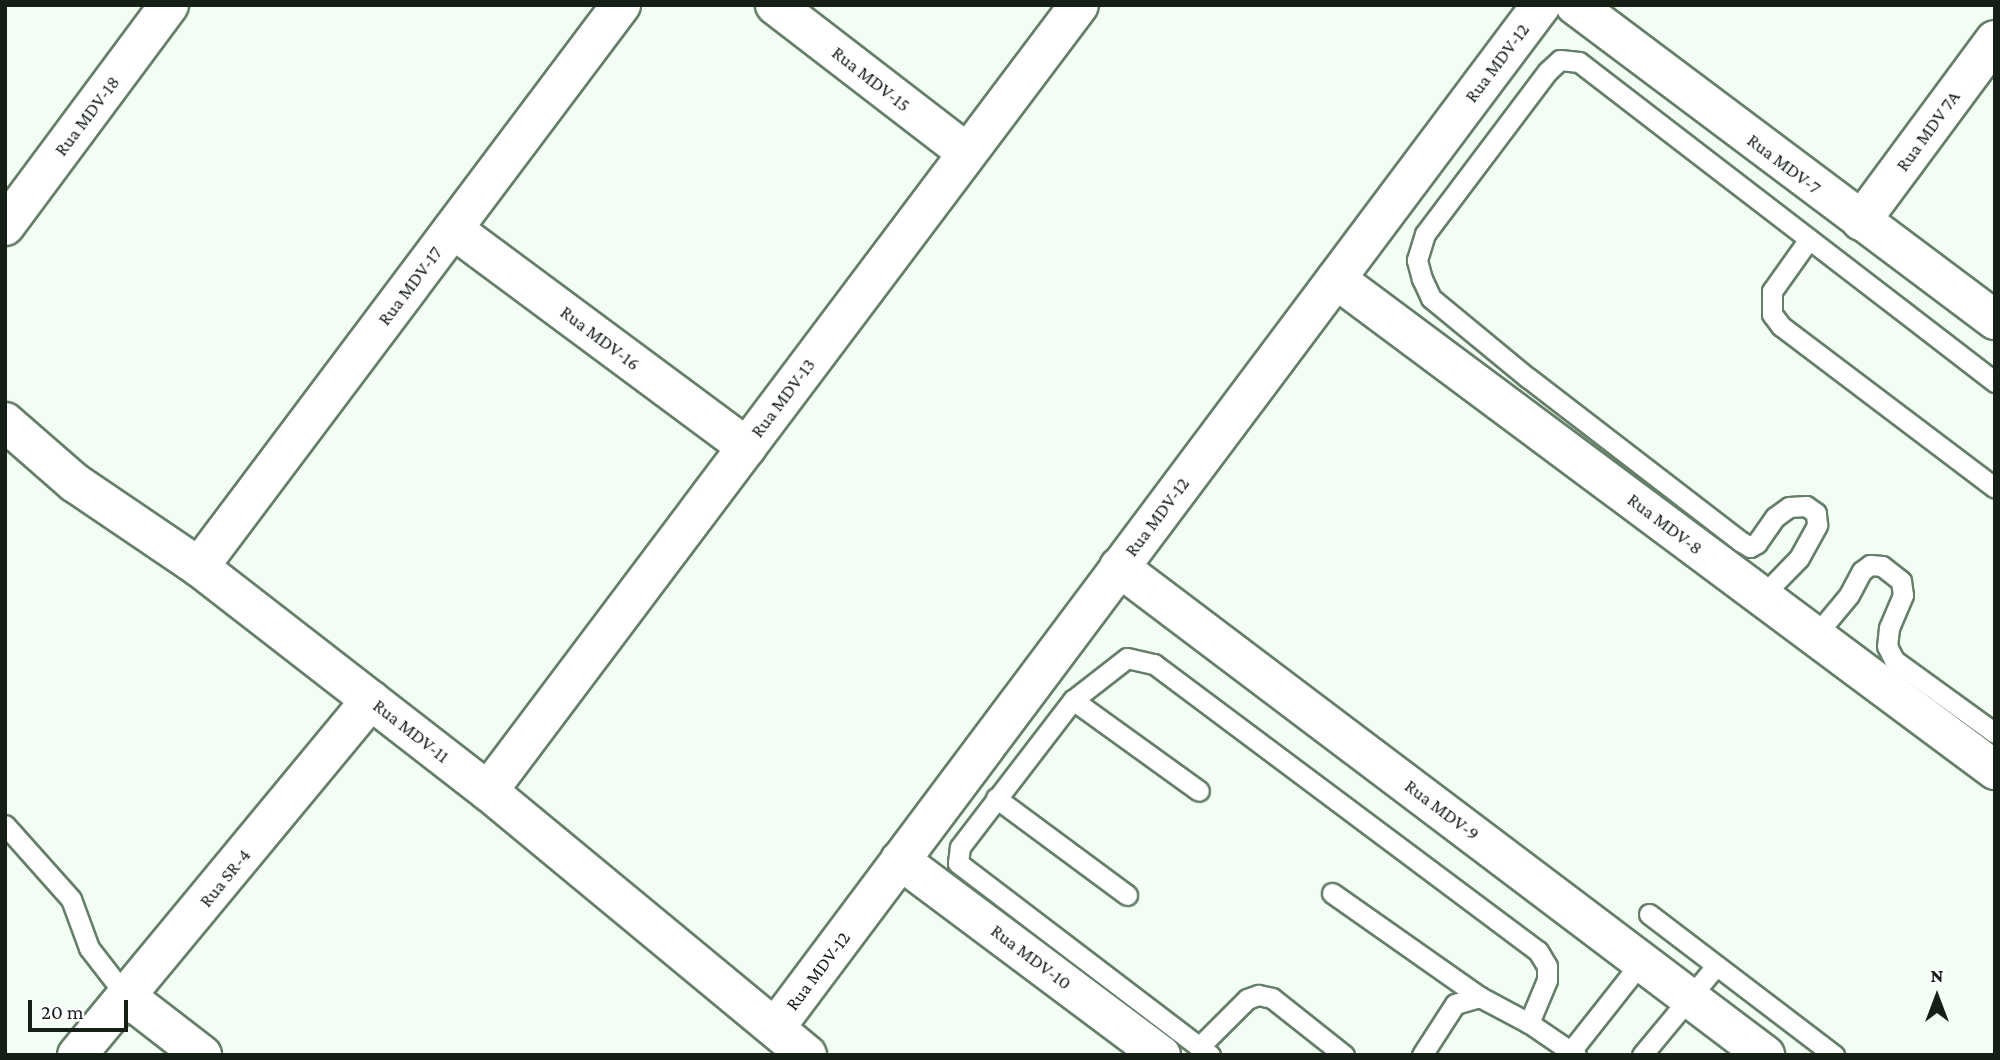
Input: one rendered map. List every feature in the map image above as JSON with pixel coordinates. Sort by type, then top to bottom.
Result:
[{"type":"street","name":"Rua MDV-18","points":[[5,226],[169,5]]},
{"type":"street","name":"Rua MDV-17","points":[[199,567],[621,5]]},
{"type":"street","name":"Rua MDV-15","points":[[775,5],[967,153]]},
{"type":"street","name":"Rua MDV-13","points":[[488,791],[1079,5]]},
{"type":"street","name":"Rua MDV-12","points":[[775,1028],[1541,5]]},
{"type":"street","name":"Rua MDV-7","points":[[1575,5],[1995,320]]},
{"type":"street","name":"Rua MDV 7A","points":[[1861,221],[1995,40]]},
{"type":"street","name":"Rua MDV-16","points":[[453,229],[747,447]]},
{"type":"street","name":"Rua MDV-8","points":[[1336,279],[1995,770]]},
{"type":"street","name":"Rua MDV-11","points":[[5,422],[75,483],[199,567],[488,791],[807,1055]]},
{"type":"street","name":"Rua MDV-9","points":[[1119,567],[1765,1055]]},
{"type":"street","name":"Rua SR-4","points":[[77,1055],[371,700]]},
{"type":"street","name":"Rua MDV-10","points":[[900,860],[1161,1055]]},
{"type":"street","points":[[127,997],[202,1055]]},
{"type":"lane","points":[[1762,596],[1798,558],[1817,525],[1816,513],[1806,506],[1789,507],[1776,517],[1757,543],[1750,547],[1431,298],[1417,260],[1425,234],[1548,71],[1567,59],[1580,62],[1995,382]]},
{"type":"lane","points":[[1809,239],[1772,291],[1772,314],[1781,327],[1995,488]]},
{"type":"lane","points":[[1815,636],[1849,596],[1862,571],[1870,565],[1882,566],[1901,581],[1903,595],[1889,628],[1887,646],[1894,660],[1995,733]]},
{"type":"lane","points":[[1344,1055],[1272,998],[1258,995],[1247,999],[1205,1051],[958,863],[960,847],[1073,700],[1127,658],[1154,664],[1538,951],[1547,966],[1547,980],[1529,1023]]},
{"type":"lane","points":[[1073,700],[1199,791]]},
{"type":"lane","points":[[996,798],[1127,895]]},
{"type":"lane","points":[[5,825],[71,900],[89,948],[127,997]]},
{"type":"lane","points":[[1332,893],[1480,997],[1529,1023],[1574,1053],[1642,961]]},
{"type":"lane","points":[[1649,914],[1715,967],[1834,1055]]},
{"type":"lane","points":[[1642,1055],[1715,967]]},
{"type":"lane","points":[[1422,1055],[1455,1004],[1480,997]]}]
